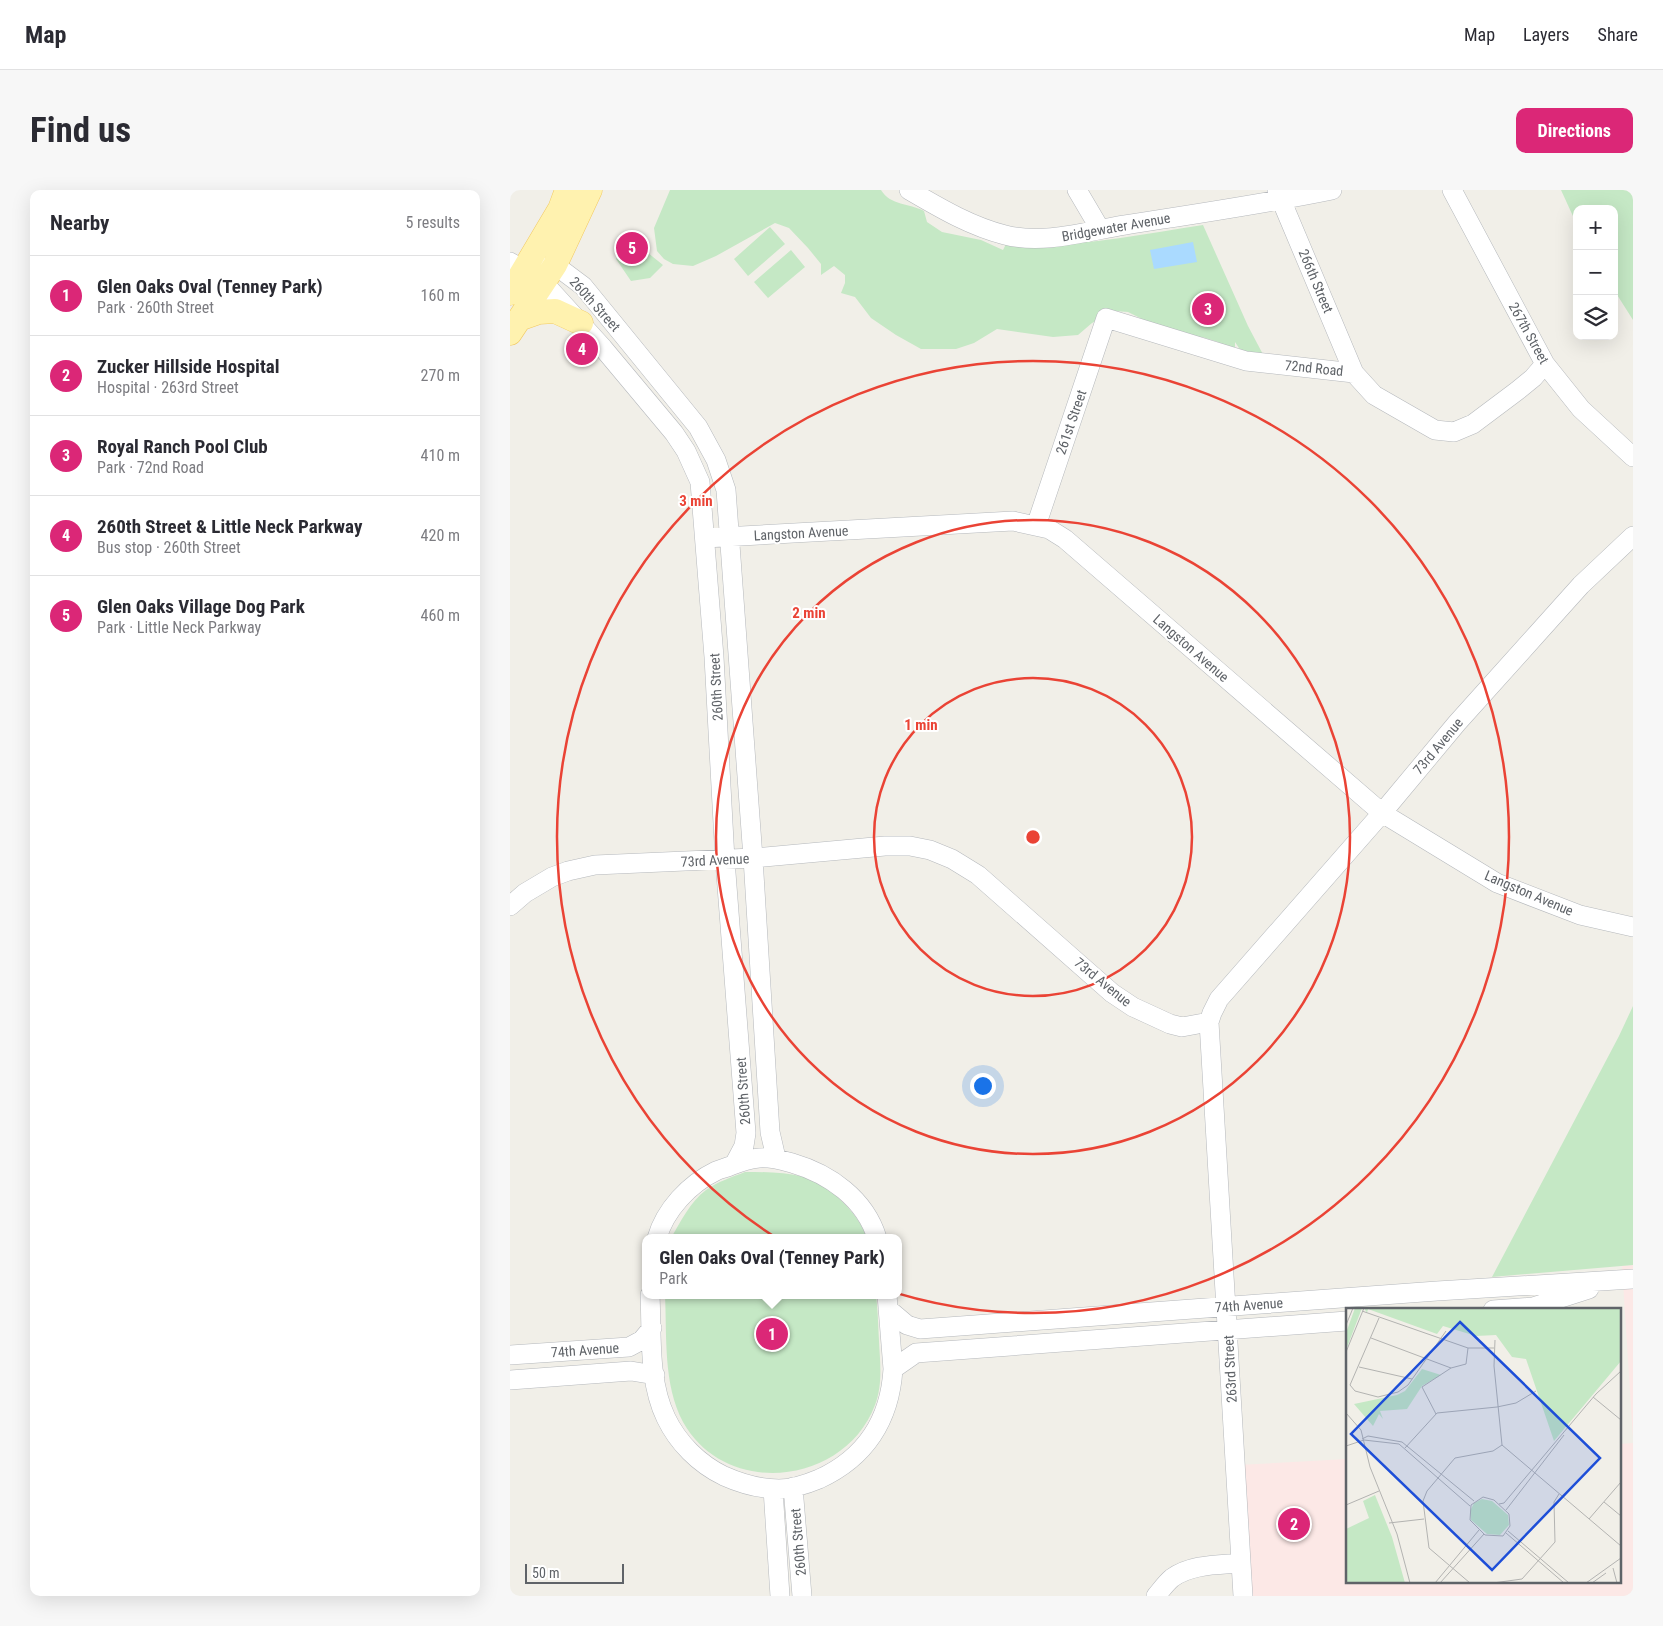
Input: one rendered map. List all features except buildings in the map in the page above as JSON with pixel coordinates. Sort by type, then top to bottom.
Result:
[{"type":"main road","points":[[515,326],[533,270],[567,190]]},
{"type":"main road","points":[[510,293],[533,270],[590,190]]},
{"type":"main road","points":[[515,326],[539,312],[555,311],[581,323]]},
{"type":"street","name":"Bridgewater Avenue","points":[[909,190],[962,220],[1006,236],[1050,239],[1279,195],[1332,190]]},
{"type":"street","points":[[1077,190],[1100,229]]},
{"type":"street","name":"267th Street","points":[[1452,190],[1545,364],[1581,408],[1633,457]]},
{"type":"street","name":"266th Street","points":[[1279,195],[1354,373]]},
{"type":"street","name":"260th Street","points":[[533,270],[581,323],[674,433],[686,451],[700,482],[714,655],[725,860],[746,1133],[744,1146],[735,1163]]},
{"type":"street","name":"260th Street","points":[[533,270],[583,286],[698,427],[716,460],[726,490],[753,858],[770,1132],[776,1158]]},
{"type":"street","name":"72nd Road","points":[[1106,318],[1246,361],[1354,373],[1374,395],[1435,430],[1454,432],[1472,424],[1518,391],[1545,364]]},
{"type":"street","name":"261st Street","points":[[1036,526],[1106,318]]},
{"type":"street","name":"Langston Avenue","points":[[705,538],[1013,521],[1048,529],[1065,539],[1382,813],[1497,883],[1580,915],[1633,927]]},
{"type":"street","name":"73rd Avenue","points":[[512,904],[525,892],[552,877],[595,865],[725,860],[899,845],[922,848],[952,859],[978,875],[1122,1001],[1149,1015],[1182,1027],[1209,1022],[1219,999],[1382,813],[1457,723],[1581,585],[1633,536]]},
{"type":"street","name":"263rd Street","points":[[1209,1022],[1243,1596]]},
{"type":"street","points":[[659,1234],[669,1212],[684,1194],[700,1180],[735,1163],[760,1158],[776,1158],[811,1168],[844,1189],[868,1217],[876,1234]]},
{"type":"street","name":"74th Avenue","points":[[888,1302],[907,1325],[920,1328],[1436,1291],[1625,1280]]},
{"type":"street","name":"74th Avenue","points":[[1520,1308],[1533,1307],[1625,1280]]},
{"type":"street","name":"260th Street","points":[[650,1299],[656,1387],[665,1416],[685,1446],[695,1457],[715,1471],[740,1483],[759,1488],[780,1490],[806,1484],[834,1472],[858,1453],[878,1425],[888,1403],[893,1369],[888,1302]]},
{"type":"street","name":"74th Avenue","points":[[893,1369],[916,1354],[1346,1321]]},
{"type":"street","name":"74th Avenue","points":[[510,1355],[629,1347],[642,1340],[652,1328]]},
{"type":"street","name":"74th Avenue","points":[[510,1380],[631,1371],[654,1375]]},
{"type":"street","name":"260th Street","points":[[793,1487],[802,1596]]},
{"type":"street","name":"260th Street","points":[[773,1489],[780,1596]]},
{"type":"street","points":[[1156,1596],[1170,1580],[1186,1571],[1241,1563]]},
{"type":"shaded area","points":[[1633,1265],[1633,1438],[1622,1266]]},
{"type":"shaded area","points":[[1633,1443],[1633,1596],[1246,1596],[1238,1465],[1346,1459],[1346,1584],[1620,1584],[1620,1444]]},
{"type":"green space","points":[[670,190],[881,190],[895,202],[924,211],[927,222],[942,232],[981,240],[1003,250],[1006,244],[1055,245],[1080,243],[1203,225],[1248,326],[1267,362],[1247,360],[1235,342],[1235,347],[1227,347],[1202,337],[1178,337],[1128,312],[1115,311],[1092,323],[1078,335],[1053,337],[997,329],[974,343],[956,349],[921,349],[871,318],[855,297],[841,293],[845,283],[845,275],[834,266],[821,275],[821,264],[808,248],[789,228],[775,223],[716,256],[693,266],[673,264],[664,259],[657,251],[654,228]]},
{"type":"green space","points":[[1561,190],[1633,190],[1633,320],[1618,296],[1618,205],[1573,205],[1573,216]]},
{"type":"green space","points":[[770,227],[785,244],[748,276],[734,259]]},
{"type":"green space","points":[[627,236],[663,265],[650,278],[631,281],[616,259]]},
{"type":"green space","points":[[791,250],[805,267],[768,298],[754,282]]},
{"type":"green space","points":[[1633,1006],[1633,1265],[1492,1277],[1619,1036]]},
{"type":"green space","points":[[745,1172],[767,1172],[790,1174],[813,1180],[842,1201],[858,1220],[865,1234],[673,1234],[695,1200],[706,1190]]},
{"type":"green space","points":[[665,1299],[876,1299],[880,1365],[878,1397],[860,1432],[838,1452],[812,1466],[784,1472],[755,1472],[727,1463],[702,1447],[683,1422],[672,1392],[666,1344]]},
{"type":"water","points":[[1193,242],[1197,262],[1154,269],[1150,250]]},
{"type":"place","name":"Glen Oaks Village Dog Park","points":[[632,248]]},
{"type":"place","name":"Royal Ranch Pool Club","points":[[1208,309]]},
{"type":"place","name":"260th Street & Little Neck Parkway","points":[[582,349]]},
{"type":"place","name":"Glen Oaks Oval (Tenney Park)","points":[[772,1334]]},
{"type":"place","name":"Zucker Hillside Hospital","points":[[1294,1524]]}]
